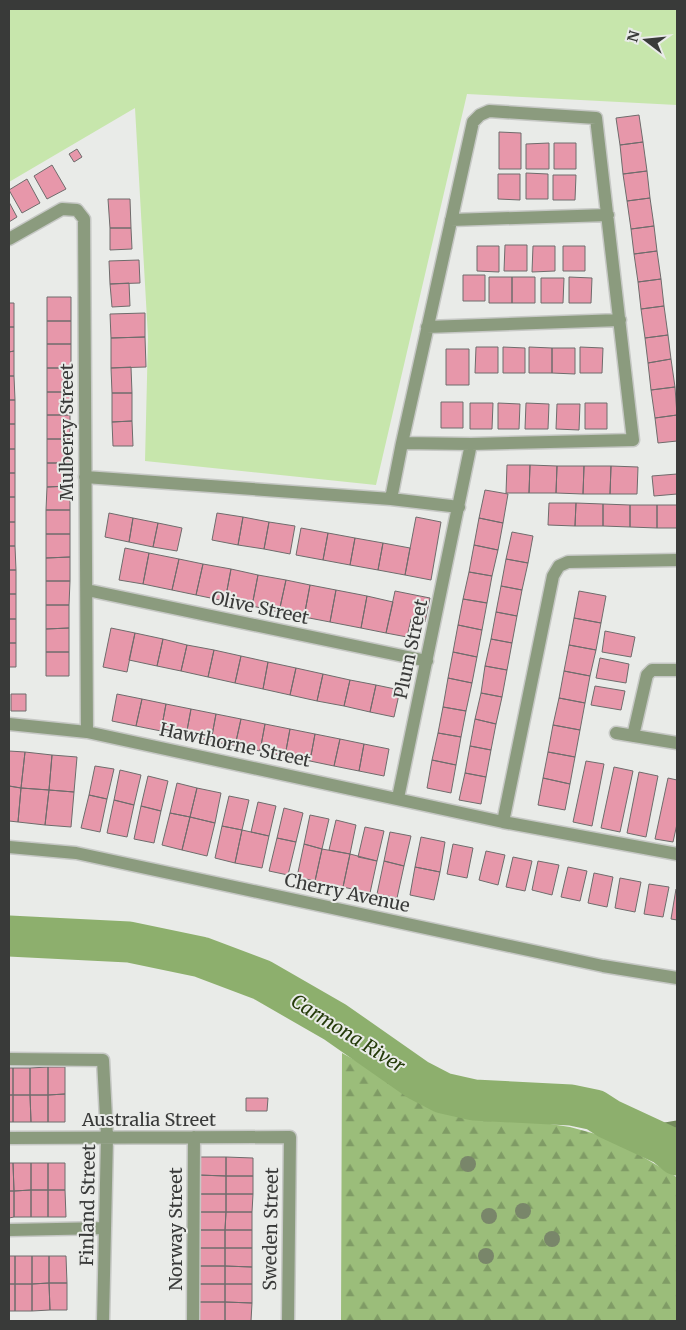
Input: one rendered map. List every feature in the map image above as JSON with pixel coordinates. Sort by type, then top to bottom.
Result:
[{"type":"street","points":[[391,500],[402,443],[427,326],[473,122],[480,115],[490,111],[596,118],[634,440],[471,444],[402,443]]},
{"type":"street","name":"Mulberry Street","points":[[9,239],[62,209],[76,210],[84,219],[87,732]]},
{"type":"street","points":[[451,220],[608,215]]},
{"type":"street","points":[[427,326],[620,320]]},
{"type":"street","name":"Plum Street","points":[[398,798],[471,444]]},
{"type":"street","points":[[85,477],[391,500],[458,507]]},
{"type":"street","points":[[503,822],[553,576],[559,566],[568,562],[677,560]]},
{"type":"street","name":"Olive Street","points":[[87,590],[427,661]]},
{"type":"street","points":[[633,736],[647,675],[652,670],[677,670]]},
{"type":"street","name":"Hawthorne Street","points":[[9,724],[87,732],[503,822],[677,854]]},
{"type":"street","points":[[616,733],[677,743]]},
{"type":"street","name":"Cherry Avenue","points":[[9,847],[76,853],[603,966],[677,978]]},
{"type":"street","name":"Finland Street","points":[[9,1059],[103,1060],[107,1137],[104,1321]]},
{"type":"street","name":"Norway Street","points":[[193,1321],[194,1137]]},
{"type":"street","name":"Australia Street","points":[[9,1138],[290,1137]]},
{"type":"street","name":"Sweden Street","points":[[288,1321],[290,1137]]},
{"type":"street","points":[[9,1230],[105,1228]]},
{"type":"green space","points":[[9,9],[677,9],[677,105],[467,94],[376,485],[145,461],[148,337],[135,108],[9,182]]},
{"type":"green space","points":[[342,1053],[436,1105],[473,1115],[510,1118],[570,1127],[603,1136],[628,1148],[675,1176],[677,1178],[677,1321],[341,1321]]},
{"type":"building","points":[[639,115],[643,142],[620,145],[616,118]]},
{"type":"building","points":[[499,132],[521,133],[521,169],[499,169]]},
{"type":"building","points":[[643,142],[647,171],[623,174],[620,145]]},
{"type":"building","points":[[549,143],[549,169],[526,169],[526,144]]},
{"type":"building","points":[[554,143],[576,143],[576,169],[554,169]]},
{"type":"building","points":[[77,149],[82,157],[74,162],[69,154]]},
{"type":"building","points":[[52,165],[66,189],[47,199],[34,176]]},
{"type":"building","points":[[647,171],[650,198],[627,201],[623,174]]},
{"type":"building","points":[[526,173],[548,174],[548,199],[526,199]]},
{"type":"building","points":[[498,174],[520,174],[520,200],[498,199]]},
{"type":"building","points":[[553,175],[576,175],[575,200],[553,200]]},
{"type":"building","points":[[27,179],[40,203],[22,213],[9,190]]},
{"type":"building","points":[[650,198],[654,226],[631,229],[627,201]]},
{"type":"building","points":[[108,199],[130,199],[131,228],[110,228]]},
{"type":"building","points":[[9,202],[17,217],[9,222]]},
{"type":"building","points":[[654,226],[657,251],[634,254],[631,229]]},
{"type":"building","points":[[110,228],[131,228],[132,249],[110,250]]},
{"type":"building","points":[[505,245],[527,245],[527,271],[504,271]]},
{"type":"building","points":[[477,246],[499,246],[499,272],[477,271]]},
{"type":"building","points":[[533,246],[555,246],[555,271],[532,272]]},
{"type":"building","points":[[563,246],[585,246],[585,271],[563,271]]},
{"type":"building","points":[[657,251],[661,279],[638,282],[634,254]]},
{"type":"building","points":[[139,260],[140,283],[110,284],[109,261]]},
{"type":"building","points":[[463,275],[485,275],[485,301],[463,301]]},
{"type":"building","points":[[489,277],[512,277],[512,303],[489,303]]},
{"type":"building","points":[[512,277],[535,277],[535,303],[512,303]]},
{"type":"building","points":[[569,277],[592,278],[591,303],[569,303]]},
{"type":"building","points":[[541,278],[564,278],[563,303],[541,303]]},
{"type":"building","points":[[661,279],[664,306],[641,309],[638,282]]},
{"type":"building","points":[[129,283],[130,306],[112,307],[110,284]]},
{"type":"building","points":[[47,297],[71,297],[71,321],[47,321]]},
{"type":"building","points":[[9,303],[14,303],[14,327],[9,327]]},
{"type":"building","points":[[664,306],[668,335],[645,338],[641,309]]},
{"type":"building","points":[[145,313],[145,337],[111,338],[110,314]]},
{"type":"building","points":[[47,321],[71,321],[71,344],[47,344]]},
{"type":"building","points":[[9,327],[14,327],[14,351],[9,352]]},
{"type":"building","points":[[668,335],[671,359],[648,363],[645,338]]},
{"type":"building","points":[[145,337],[146,367],[111,368],[111,338]]},
{"type":"building","points":[[47,344],[71,344],[71,368],[47,368]]},
{"type":"building","points":[[476,347],[498,347],[498,373],[475,373]]},
{"type":"building","points":[[503,347],[525,348],[525,373],[503,373]]},
{"type":"building","points":[[529,347],[552,348],[552,373],[529,373]]},
{"type":"building","points":[[580,347],[603,348],[602,373],[580,373]]},
{"type":"building","points":[[552,348],[575,348],[575,374],[552,373]]},
{"type":"building","points":[[446,349],[469,349],[469,385],[446,385]]},
{"type":"building","points":[[14,351],[14,376],[9,376],[9,352]]},
{"type":"building","points":[[671,359],[675,387],[651,390],[648,363]]},
{"type":"building","points":[[131,367],[132,393],[112,393],[111,368]]},
{"type":"building","points":[[47,368],[71,368],[71,392],[47,392]]},
{"type":"building","points":[[9,376],[14,376],[15,400],[9,400]]},
{"type":"building","points":[[675,387],[677,415],[655,418],[651,390]]},
{"type":"building","points":[[47,392],[71,392],[70,415],[47,415]]},
{"type":"building","points":[[112,393],[132,393],[132,421],[112,422]]},
{"type":"building","points":[[9,400],[15,400],[15,424],[9,424]]},
{"type":"building","points":[[441,402],[463,402],[463,428],[441,428]]},
{"type":"building","points":[[470,403],[493,403],[492,429],[470,429]]},
{"type":"building","points":[[498,403],[520,404],[519,429],[498,429]]},
{"type":"building","points":[[526,403],[549,404],[548,429],[525,429]]},
{"type":"building","points":[[585,403],[607,403],[607,429],[585,429]]},
{"type":"building","points":[[557,404],[580,404],[579,430],[556,429]]},
{"type":"building","points":[[47,415],[70,415],[70,439],[47,439]]},
{"type":"building","points":[[677,415],[677,441],[658,443],[655,418]]},
{"type":"building","points":[[132,421],[133,446],[113,446],[112,422]]},
{"type":"building","points":[[9,424],[15,424],[15,449],[9,449]]},
{"type":"building","points":[[47,439],[70,439],[70,463],[47,463]]},
{"type":"building","points":[[9,449],[15,449],[15,473],[9,473]]},
{"type":"building","points":[[47,463],[70,463],[70,486],[47,487]]},
{"type":"building","points":[[507,465],[530,465],[529,493],[506,493]]},
{"type":"building","points":[[530,465],[557,466],[556,493],[529,493]]},
{"type":"building","points":[[557,466],[584,466],[583,494],[556,493]]},
{"type":"building","points":[[584,466],[611,466],[610,494],[583,494]]},
{"type":"building","points":[[611,466],[638,467],[637,494],[610,494]]},
{"type":"building","points":[[9,473],[15,473],[15,497],[9,497]]},
{"type":"building","points":[[677,474],[677,494],[654,496],[652,476]]},
{"type":"building","points":[[70,486],[70,510],[46,510],[47,487]]},
{"type":"building","points":[[485,490],[508,494],[503,523],[479,518]]},
{"type":"building","points":[[9,497],[15,497],[15,522],[9,522]]},
{"type":"building","points":[[549,503],[576,503],[575,526],[548,525]]},
{"type":"building","points":[[576,503],[603,504],[603,526],[575,526]]},
{"type":"building","points":[[603,504],[630,505],[630,527],[603,526]]},
{"type":"building","points":[[630,505],[657,505],[657,528],[630,527]]},
{"type":"building","points":[[657,505],[677,505],[677,528],[657,528]]},
{"type":"building","points":[[46,510],[70,510],[70,534],[46,534]]},
{"type":"building","points":[[109,513],[133,518],[129,542],[105,537]]},
{"type":"building","points":[[217,513],[243,517],[238,545],[212,540]]},
{"type":"building","points":[[243,517],[269,522],[264,549],[238,545]]},
{"type":"building","points":[[416,517],[441,522],[431,580],[405,575]]},
{"type":"building","points":[[133,518],[158,523],[153,547],[129,542]]},
{"type":"building","points":[[479,518],[503,523],[498,550],[474,545]]},
{"type":"building","points":[[9,522],[15,522],[15,546],[9,546]]},
{"type":"building","points":[[269,522],[295,526],[290,554],[264,549]]},
{"type":"building","points":[[158,523],[182,528],[177,551],[153,547]]},
{"type":"building","points":[[301,528],[328,533],[323,560],[296,555]]},
{"type":"building","points":[[512,532],[533,536],[528,563],[506,559]]},
{"type":"building","points":[[328,533],[355,538],[350,565],[323,560]]},
{"type":"building","points":[[46,534],[70,534],[70,557],[46,558]]},
{"type":"building","points":[[355,538],[383,543],[378,570],[350,565]]},
{"type":"building","points":[[383,543],[410,548],[405,575],[378,570]]},
{"type":"building","points":[[474,545],[498,550],[492,576],[469,572]]},
{"type":"building","points":[[9,546],[15,546],[16,570],[9,570]]},
{"type":"building","points":[[125,548],[149,553],[143,584],[119,580]]},
{"type":"building","points":[[149,553],[179,559],[172,590],[143,584]]},
{"type":"building","points":[[70,557],[70,581],[46,581],[46,558]]},
{"type":"building","points":[[179,559],[203,564],[196,595],[172,590]]},
{"type":"building","points":[[506,559],[528,563],[522,590],[501,586]]},
{"type":"building","points":[[203,564],[231,569],[225,601],[196,595]]},
{"type":"building","points":[[231,569],[258,575],[252,606],[225,601]]},
{"type":"building","points":[[9,570],[16,570],[16,594],[9,594]]},
{"type":"building","points":[[469,572],[492,576],[487,603],[463,599]]},
{"type":"building","points":[[258,575],[286,580],[279,612],[252,606]]},
{"type":"building","points":[[286,580],[310,585],[304,617],[279,612]]},
{"type":"building","points":[[46,581],[70,581],[69,605],[46,605]]},
{"type":"building","points":[[310,585],[336,590],[330,622],[304,617]]},
{"type":"building","points":[[501,586],[522,590],[517,616],[496,612]]},
{"type":"building","points":[[336,590],[367,596],[361,628],[330,622]]},
{"type":"building","points":[[395,591],[430,598],[425,622],[411,619],[407,637],[386,633]]},
{"type":"building","points":[[579,591],[606,596],[601,623],[574,618]]},
{"type":"building","points":[[9,594],[16,594],[16,619],[9,619]]},
{"type":"building","points":[[367,596],[393,602],[386,633],[361,628]]},
{"type":"building","points":[[463,599],[487,603],[482,630],[458,625]]},
{"type":"building","points":[[46,605],[69,605],[69,628],[46,629]]},
{"type":"building","points":[[496,612],[517,616],[512,643],[491,639]]},
{"type":"building","points":[[574,618],[601,623],[596,650],[569,645]]},
{"type":"building","points":[[9,619],[16,619],[16,643],[9,643]]},
{"type":"building","points":[[458,625],[482,630],[477,657],[453,652]]},
{"type":"building","points":[[69,628],[69,652],[46,652],[46,629]]},
{"type":"building","points":[[111,628],[135,633],[127,672],[103,667]]},
{"type":"building","points":[[605,631],[635,637],[631,657],[602,652]]},
{"type":"building","points":[[135,633],[163,639],[157,666],[129,660]]},
{"type":"building","points":[[163,639],[187,645],[181,671],[157,666]]},
{"type":"building","points":[[491,639],[512,643],[507,670],[485,666]]},
{"type":"building","points":[[9,643],[16,643],[16,667],[9,667]]},
{"type":"building","points":[[187,645],[214,650],[208,677],[181,671]]},
{"type":"building","points":[[569,645],[596,650],[590,676],[564,671]]},
{"type":"building","points":[[214,650],[241,656],[235,683],[208,677]]},
{"type":"building","points":[[46,652],[69,652],[69,676],[46,676]]},
{"type":"building","points":[[453,652],[477,657],[472,683],[448,678]]},
{"type":"building","points":[[241,656],[268,662],[263,689],[235,683]]},
{"type":"building","points":[[600,658],[629,664],[626,683],[596,678]]},
{"type":"building","points":[[268,662],[296,668],[290,695],[263,689]]},
{"type":"building","points":[[485,666],[507,670],[502,697],[481,693]]},
{"type":"building","points":[[296,668],[323,674],[317,701],[290,695]]},
{"type":"building","points":[[564,671],[590,676],[585,703],[559,698]]},
{"type":"building","points":[[323,674],[350,680],[344,706],[317,701]]},
{"type":"building","points":[[448,678],[472,683],[466,711],[443,707]]},
{"type":"building","points":[[350,680],[376,685],[370,712],[344,706]]},
{"type":"building","points":[[376,685],[400,690],[394,717],[370,712]]},
{"type":"building","points":[[595,686],[625,691],[621,710],[591,705]]},
{"type":"building","points":[[481,693],[502,697],[496,724],[475,719]]},
{"type":"building","points":[[11,694],[26,694],[26,711],[11,711]]},
{"type":"building","points":[[117,694],[142,699],[136,726],[112,721]]},
{"type":"building","points":[[559,698],[585,703],[580,730],[553,725]]},
{"type":"building","points":[[142,699],[166,704],[161,731],[136,726]]},
{"type":"building","points":[[166,704],[191,709],[186,736],[161,731]]},
{"type":"building","points":[[443,707],[466,711],[461,737],[438,733]]},
{"type":"building","points":[[191,709],[216,714],[211,741],[186,736]]},
{"type":"building","points":[[216,714],[241,719],[235,746],[211,741]]},
{"type":"building","points":[[241,719],[265,724],[260,751],[235,746]]},
{"type":"building","points":[[475,719],[496,724],[491,750],[470,746]]},
{"type":"building","points":[[265,724],[290,729],[285,756],[260,751]]},
{"type":"building","points":[[553,725],[580,730],[575,757],[548,752]]},
{"type":"building","points":[[290,729],[315,734],[310,761],[285,756]]},
{"type":"building","points":[[438,733],[461,737],[456,765],[432,760]]},
{"type":"building","points":[[315,734],[340,739],[334,766],[310,761]]},
{"type":"building","points":[[340,739],[364,744],[359,771],[334,766]]},
{"type":"building","points":[[364,744],[389,749],[384,776],[359,771]]},
{"type":"building","points":[[470,746],[491,750],[486,777],[465,773]]},
{"type":"building","points":[[9,751],[25,752],[21,788],[9,786]]},
{"type":"building","points":[[25,752],[52,755],[49,790],[21,788]]},
{"type":"building","points":[[548,752],[575,757],[570,784],[543,778]]},
{"type":"building","points":[[52,755],[77,757],[74,792],[49,790]]},
{"type":"building","points":[[432,760],[456,765],[451,793],[427,788]]},
{"type":"building","points":[[586,761],[604,764],[592,826],[573,822]]},
{"type":"building","points":[[95,766],[114,769],[107,799],[89,795]]},
{"type":"building","points":[[614,767],[633,771],[620,832],[601,828]]},
{"type":"building","points":[[120,770],[141,775],[134,805],[114,800]]},
{"type":"building","points":[[639,772],[658,776],[646,837],[627,833]]},
{"type":"building","points":[[465,773],[486,777],[481,804],[459,800]]},
{"type":"building","points":[[148,776],[168,781],[161,811],[141,806]]},
{"type":"building","points":[[543,778],[570,784],[565,810],[538,805]]},
{"type":"building","points":[[668,778],[677,780],[677,824],[673,842],[655,839]]},
{"type":"building","points":[[177,783],[197,788],[190,817],[170,813]]},
{"type":"building","points":[[9,786],[21,788],[18,822],[9,821]]},
{"type":"building","points":[[21,788],[49,790],[45,825],[18,822]]},
{"type":"building","points":[[197,788],[221,793],[215,823],[190,817]]},
{"type":"building","points":[[49,790],[74,792],[71,827],[45,825]]},
{"type":"building","points":[[89,795],[107,799],[100,832],[81,828]]},
{"type":"building","points":[[229,796],[249,800],[242,830],[222,826]]},
{"type":"building","points":[[114,800],[134,805],[127,837],[107,833]]},
{"type":"building","points":[[258,802],[276,806],[269,836],[251,832]]},
{"type":"building","points":[[141,806],[161,811],[154,843],[134,839]]},
{"type":"building","points":[[284,808],[303,813],[296,842],[277,838]]},
{"type":"building","points":[[170,813],[190,817],[182,850],[162,845]]},
{"type":"building","points":[[310,815],[329,819],[322,849],[304,844]]},
{"type":"building","points":[[190,817],[215,823],[207,856],[182,850]]},
{"type":"building","points":[[336,820],[356,825],[350,854],[329,850]]},
{"type":"building","points":[[222,826],[242,830],[235,863],[215,858]]},
{"type":"building","points":[[365,827],[384,831],[377,861],[358,857]]},
{"type":"building","points":[[242,830],[269,836],[262,868],[235,863]]},
{"type":"building","points":[[390,832],[411,836],[404,866],[384,861]]},
{"type":"building","points":[[421,837],[445,842],[440,872],[415,867]]},
{"type":"building","points":[[277,838],[296,842],[288,875],[269,871]]},
{"type":"building","points":[[304,844],[322,849],[315,881],[297,877]]},
{"type":"building","points":[[453,844],[473,848],[467,878],[447,874]]},
{"type":"building","points":[[322,849],[350,854],[343,887],[315,881]]},
{"type":"building","points":[[486,851],[505,855],[498,885],[479,880]]},
{"type":"building","points":[[350,854],[377,861],[370,893],[343,887]]},
{"type":"building","points":[[513,857],[532,861],[525,891],[506,887]]},
{"type":"building","points":[[384,861],[404,866],[397,898],[377,894]]},
{"type":"building","points":[[538,861],[559,865],[552,895],[532,890]]},
{"type":"building","points":[[415,867],[440,872],[434,900],[410,895]]},
{"type":"building","points":[[568,867],[587,871],[580,901],[561,897]]},
{"type":"building","points":[[594,873],[613,877],[607,907],[588,903]]},
{"type":"building","points":[[620,878],[641,882],[635,912],[615,908]]},
{"type":"building","points":[[649,884],[669,887],[663,917],[644,914]]},
{"type":"building","points":[[677,889],[677,920],[671,919]]},
{"type":"building","points":[[48,1067],[65,1067],[65,1094],[48,1095]]},
{"type":"building","points":[[48,1067],[48,1095],[30,1095],[30,1068]]},
{"type":"building","points":[[9,1068],[13,1068],[13,1095],[9,1095]]},
{"type":"building","points":[[13,1068],[30,1068],[30,1095],[13,1095]]},
{"type":"building","points":[[65,1094],[65,1122],[48,1122],[48,1095]]},
{"type":"building","points":[[9,1095],[13,1095],[13,1122],[9,1122]]},
{"type":"building","points":[[13,1095],[30,1095],[31,1122],[13,1122]]},
{"type":"building","points":[[30,1095],[48,1095],[48,1122],[31,1122]]},
{"type":"building","points":[[246,1098],[268,1098],[267,1111],[246,1111]]},
{"type":"building","points":[[199,1157],[226,1157],[226,1176],[198,1175]]},
{"type":"building","points":[[226,1157],[253,1158],[253,1176],[226,1176]]},
{"type":"building","points":[[9,1163],[13,1163],[14,1191],[9,1191]]},
{"type":"building","points":[[13,1163],[31,1163],[31,1190],[14,1191]]},
{"type":"building","points":[[31,1163],[48,1163],[48,1190],[31,1190]]},
{"type":"building","points":[[48,1163],[65,1163],[65,1190],[48,1190]]},
{"type":"building","points":[[198,1175],[226,1176],[226,1194],[198,1194]]},
{"type":"building","points":[[226,1176],[253,1176],[253,1194],[226,1194]]},
{"type":"building","points":[[31,1190],[48,1190],[48,1217],[31,1217]]},
{"type":"building","points":[[31,1190],[31,1217],[14,1217],[14,1191]]},
{"type":"building","points":[[48,1190],[65,1190],[66,1217],[48,1217]]},
{"type":"building","points":[[9,1191],[14,1191],[14,1217],[9,1218]]},
{"type":"building","points":[[198,1194],[226,1194],[226,1212],[198,1212]]},
{"type":"building","points":[[226,1194],[253,1194],[252,1212],[226,1212]]},
{"type":"building","points":[[198,1212],[226,1212],[225,1230],[198,1230]]},
{"type":"building","points":[[226,1212],[252,1212],[252,1230],[225,1230]]},
{"type":"building","points":[[198,1230],[225,1230],[225,1248],[198,1248]]},
{"type":"building","points":[[225,1230],[252,1230],[252,1248],[225,1248]]},
{"type":"building","points":[[198,1248],[225,1248],[225,1266],[198,1266]]},
{"type":"building","points":[[225,1248],[252,1248],[252,1267],[225,1266]]},
{"type":"building","points":[[9,1256],[15,1256],[15,1284],[9,1284]]},
{"type":"building","points":[[15,1256],[32,1256],[32,1284],[15,1284]]},
{"type":"building","points":[[32,1256],[49,1256],[49,1283],[32,1284]]},
{"type":"building","points":[[49,1256],[66,1256],[67,1283],[49,1283]]},
{"type":"building","points":[[198,1266],[225,1266],[225,1284],[197,1284]]},
{"type":"building","points":[[225,1266],[252,1267],[252,1284],[225,1284]]},
{"type":"building","points":[[49,1283],[67,1283],[67,1310],[50,1310]]},
{"type":"building","points":[[49,1283],[50,1310],[32,1311],[32,1284]]},
{"type":"building","points":[[9,1284],[15,1284],[15,1311],[9,1311]]},
{"type":"building","points":[[15,1284],[32,1284],[32,1311],[15,1311]]},
{"type":"building","points":[[197,1284],[225,1284],[225,1302],[197,1302]]},
{"type":"building","points":[[225,1284],[252,1284],[252,1303],[225,1302]]},
{"type":"building","points":[[197,1302],[225,1302],[225,1321],[197,1321]]},
{"type":"building","points":[[225,1302],[252,1303],[251,1321],[225,1321]]},
{"type":"waterway","name":"Carmona River","points":[[9,936],[129,942],[201,957],[262,980],[335,1022],[418,1080],[443,1093],[474,1100],[571,1105],[595,1110],[609,1119],[665,1145],[677,1155]]},
{"type":"waterway","points":[[635,1131],[677,1124]]}]
